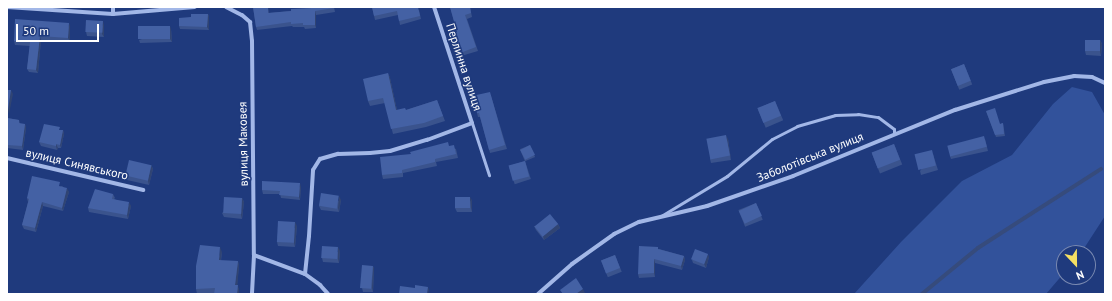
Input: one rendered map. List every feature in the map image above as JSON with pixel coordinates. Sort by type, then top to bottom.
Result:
[{"type":"street","points":[[7,7],[113,14],[195,7]]},
{"type":"street","points":[[113,7],[113,14]]},
{"type":"street","name":"вулиця Маковея","points":[[226,7],[242,14],[250,22],[252,41],[254,255],[252,294]]},
{"type":"street","name":"Перлинна вулиця","points":[[305,274],[310,236],[313,170],[320,159],[338,154],[370,154],[390,151],[427,140],[472,123],[434,7]]},
{"type":"street","name":"Заболотівська вулиця","points":[[538,294],[572,264],[614,234],[639,222],[707,206],[786,178],[955,110],[1044,82],[1074,76],[1092,77],[1105,83]]},
{"type":"street","name":"вулиця Синявського","points":[[7,158],[143,190]]},
{"type":"street","points":[[254,255],[305,274],[320,285],[328,294]]},
{"type":"lane","points":[[659,217],[727,176],[772,139],[797,126],[835,115],[858,114],[878,117],[894,129],[894,134]]},
{"type":"lane","points":[[472,123],[489,175]]},
{"type":"shaded area","points":[[1072,87],[1092,92],[1105,115],[1105,216],[1086,245],[1056,245],[1056,282],[1046,294],[854,294],[901,242],[962,181],[1012,155],[1053,104]]},
{"type":"building","points":[[253,7],[268,7],[268,13],[312,7],[334,8],[315,11],[315,25],[303,25],[303,23],[291,24],[291,22],[256,27]]},
{"type":"building","points":[[372,7],[418,7],[420,16],[399,21],[397,11],[374,16]]},
{"type":"building","points":[[450,7],[470,7],[471,13],[465,15],[476,47],[460,53],[453,33],[457,32]]},
{"type":"building","points":[[191,14],[208,14],[207,27],[179,26],[179,18],[191,17]]},
{"type":"building","points":[[15,19],[69,23],[68,38],[40,36],[36,70],[27,69],[30,42],[14,41]]},
{"type":"building","points":[[86,20],[103,21],[102,33],[85,32]]},
{"type":"building","points":[[138,26],[170,26],[170,39],[138,39]]},
{"type":"building","points":[[1085,40],[1100,40],[1100,51],[1085,51]]},
{"type":"building","points":[[964,64],[971,81],[958,86],[951,69]]},
{"type":"building","points":[[388,73],[396,110],[405,108],[406,110],[437,100],[443,116],[424,123],[391,129],[383,98],[368,101],[363,79]]},
{"type":"building","points":[[7,90],[11,90],[8,110],[7,110]]},
{"type":"building","points":[[490,92],[505,145],[489,150],[479,113],[477,113],[472,96]]},
{"type":"building","points":[[775,101],[781,116],[763,123],[757,108]]},
{"type":"building","points":[[995,108],[1000,124],[1003,123],[1004,134],[995,135],[986,111]]},
{"type":"building","points":[[7,118],[19,120],[19,123],[25,124],[22,146],[7,145]]},
{"type":"building","points":[[44,124],[60,127],[59,130],[63,130],[60,145],[56,144],[56,146],[39,142]]},
{"type":"building","points":[[726,135],[730,156],[710,159],[706,139]]},
{"type":"building","points":[[984,136],[987,147],[950,156],[947,146]]},
{"type":"building","points":[[448,142],[449,146],[454,145],[456,154],[435,159],[435,162],[402,170],[402,173],[382,175],[380,157],[411,154],[410,152]]},
{"type":"building","points":[[894,144],[900,160],[878,168],[872,153]]},
{"type":"building","points":[[530,145],[535,155],[525,160],[520,150]]},
{"type":"building","points":[[932,150],[936,166],[918,170],[915,154]]},
{"type":"building","points":[[129,160],[151,165],[148,181],[125,176]]},
{"type":"building","points":[[525,161],[529,176],[513,181],[509,165]]},
{"type":"building","points":[[32,176],[60,182],[59,186],[67,188],[62,208],[42,202],[35,228],[22,225],[29,199],[27,198]]},
{"type":"building","points":[[262,181],[300,183],[299,197],[279,195],[280,191],[262,190]]},
{"type":"building","points":[[95,189],[113,194],[112,199],[129,202],[127,215],[88,208]]},
{"type":"building","points":[[321,193],[339,196],[337,209],[319,206]]},
{"type":"building","points":[[224,197],[242,198],[241,214],[223,213]]},
{"type":"building","points":[[455,197],[470,197],[470,208],[455,208]]},
{"type":"building","points":[[756,203],[762,216],[745,224],[739,211]]},
{"type":"building","points":[[550,214],[558,224],[543,237],[534,227]]},
{"type":"building","points":[[278,221],[295,222],[294,243],[277,242]]},
{"type":"building","points":[[200,245],[220,247],[219,260],[238,261],[235,285],[238,285],[237,294],[214,294],[215,288],[196,289],[196,266]]},
{"type":"building","points":[[322,246],[338,247],[337,259],[321,258]]},
{"type":"building","points":[[639,246],[658,247],[658,249],[684,256],[681,266],[654,259],[654,273],[638,274]]},
{"type":"building","points":[[695,249],[708,254],[704,264],[691,259]]},
{"type":"building","points":[[615,255],[620,268],[606,273],[601,260]]},
{"type":"building","points":[[362,265],[373,266],[371,289],[360,288]]},
{"type":"building","points":[[576,278],[583,289],[576,294],[563,294],[560,290]]},
{"type":"building","points":[[415,285],[428,287],[427,294],[399,294],[400,286],[415,288]]},
{"type":"waterway","points":[[922,294],[978,248],[1101,169]]}]
